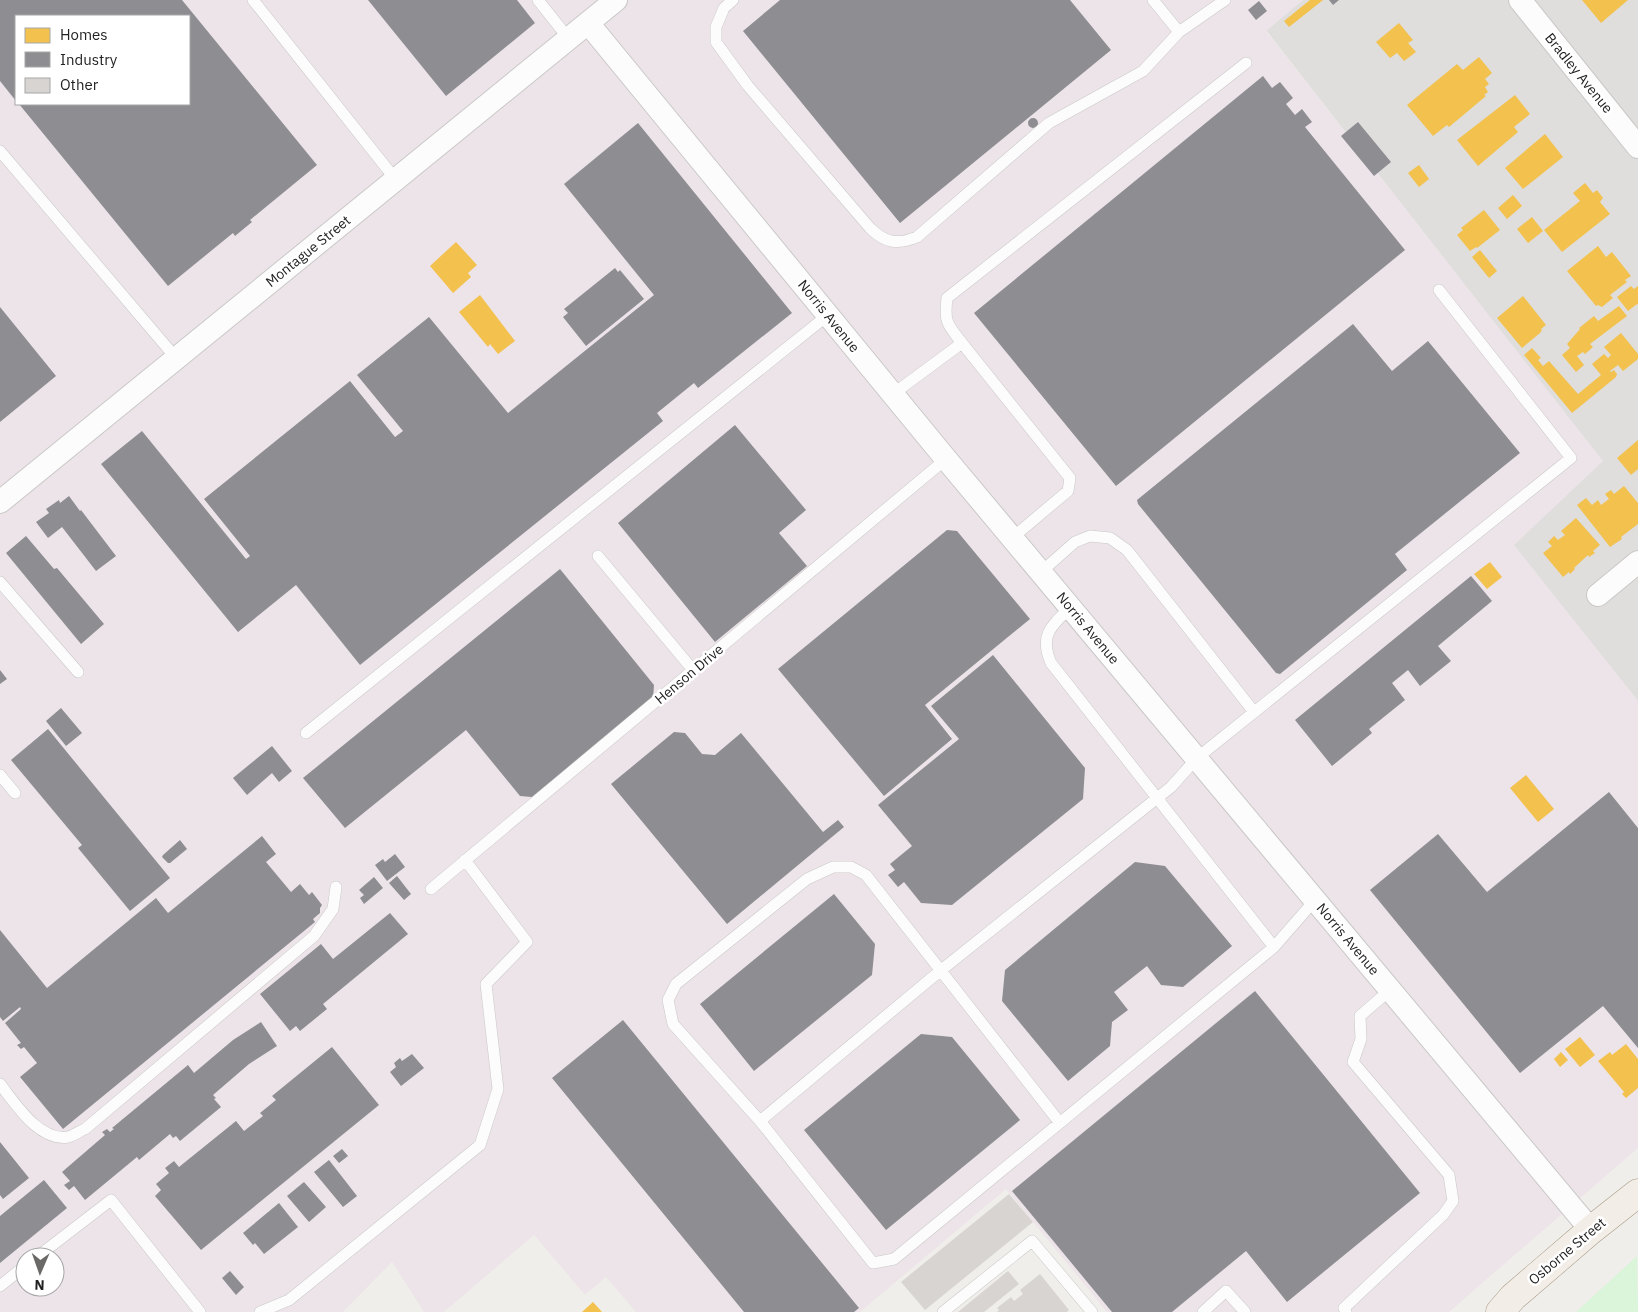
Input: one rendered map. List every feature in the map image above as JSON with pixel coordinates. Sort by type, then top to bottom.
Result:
[{"type":"main road","name":"Osborne Street","points":[[1500,1312],[1513,1297],[1591,1230],[1638,1193]]},
{"type":"street","name":"Montague Street","points":[[0,502],[616,0]]},
{"type":"street","name":"Bradley Avenue","points":[[1520,0],[1638,146]]},
{"type":"street","name":"Norris Avenue","points":[[588,23],[946,459],[1591,1230]]},
{"type":"street","points":[[1598,595],[1638,562]]},
{"type":"lane","points":[[253,0],[396,180]]},
{"type":"lane","points":[[538,0],[569,39]]},
{"type":"lane","points":[[733,0],[724,8],[716,27],[716,42],[748,86],[853,210],[879,237],[893,242],[906,241],[917,237],[1049,124],[1143,71],[1179,32],[1225,0]]},
{"type":"lane","points":[[1153,0],[1179,32]]},
{"type":"lane","points":[[1012,538],[1068,491],[1070,478],[947,324],[945,312],[947,298],[1246,63]]},
{"type":"lane","points":[[0,151],[176,358]]},
{"type":"lane","points":[[760,1121],[940,971],[1171,787],[1197,758],[1571,458],[1440,290]]},
{"type":"lane","points":[[306,733],[828,315]]},
{"type":"lane","points":[[893,394],[962,343]]},
{"type":"lane","name":"Henson Drive","points":[[431,889],[946,459]]},
{"type":"lane","points":[[1041,572],[1075,542],[1090,536],[1110,538],[1127,550],[1254,712]]},
{"type":"lane","points":[[598,556],[693,670]]},
{"type":"lane","points":[[0,582],[78,672]]},
{"type":"lane","points":[[1071,608],[1052,624],[1046,637],[1046,650],[1051,663],[1274,947]]},
{"type":"lane","points":[[0,775],[15,793]]},
{"type":"lane","points":[[260,1312],[289,1300],[480,1145],[498,1089],[486,984],[527,942],[465,860]]},
{"type":"lane","points":[[1060,1123],[866,876],[851,867],[834,867],[808,879],[676,984],[668,1000],[673,1024],[760,1121],[873,1263],[894,1260],[1274,947],[1315,900]]},
{"type":"lane","points":[[0,1084],[33,1126],[51,1135],[67,1137],[85,1129],[314,936],[333,909],[336,887]]},
{"type":"lane","points":[[1346,1312],[1344,1308],[1443,1216],[1453,1201],[1450,1175],[1353,1062],[1362,1039],[1360,1016],[1390,990]]},
{"type":"lane","points":[[50,1247],[112,1200],[200,1312]]},
{"type":"lane","points":[[943,1312],[1032,1241],[1092,1312]]},
{"type":"lane","points":[[0,1286],[15,1274]]},
{"type":"lane","points":[[1203,1312],[1226,1291],[1244,1312]]},
{"type":"shaded area","points":[[0,0],[1303,0],[1266,31],[1603,461],[1514,545],[1638,701],[1638,1148],[1449,1312],[1107,1312],[1006,1189],[860,1312],[636,1312],[606,1277],[585,1295],[534,1235],[444,1312],[424,1312],[392,1262],[343,1312],[0,1312]]},
{"type":"shaded area","points":[[1303,0],[1638,0],[1638,701],[1513,545],[1602,461],[1266,30]]},
{"type":"green space","points":[[1637,1256],[1638,1312],[1576,1312]]},
{"type":"building: Homes","points":[[1310,0],[1323,0],[1289,27],[1284,21]]},
{"type":"building: Homes","points":[[1582,0],[1628,0],[1601,23]]},
{"type":"building: Homes","points":[[1399,23],[1413,40],[1408,43],[1416,52],[1404,61],[1397,53],[1390,58],[1376,42]]},
{"type":"building: Homes","points":[[1479,57],[1492,73],[1485,79],[1489,84],[1485,87],[1488,92],[1484,95],[1486,96],[1449,127],[1447,125],[1433,136],[1407,105],[1457,64],[1463,70]]},
{"type":"building: Homes","points":[[1515,95],[1530,114],[1514,127],[1518,132],[1478,166],[1457,140]]},
{"type":"building: Homes","points":[[1545,134],[1563,157],[1523,189],[1505,168]]},
{"type":"building: Homes","points":[[1419,165],[1429,179],[1419,187],[1408,173]]},
{"type":"building: Homes","points":[[1585,183],[1593,193],[1597,190],[1603,198],[1600,202],[1610,214],[1562,252],[1544,230],[1580,201],[1573,193]]},
{"type":"building: Homes","points":[[1513,195],[1522,206],[1507,219],[1498,208]]},
{"type":"building: Homes","points":[[1484,210],[1500,230],[1477,248],[1470,251],[1457,235],[1463,230],[1461,228]]},
{"type":"building: Homes","points":[[1532,217],[1543,231],[1528,243],[1517,229]]},
{"type":"building: Homes","points":[[456,242],[477,265],[468,273],[471,277],[453,293],[430,266]]},
{"type":"building: Homes","points":[[1598,246],[1606,257],[1612,252],[1631,276],[1625,280],[1627,282],[1610,295],[1613,298],[1602,307],[1596,306],[1567,271]]},
{"type":"building: Homes","points":[[1480,250],[1497,271],[1489,278],[1472,257]]},
{"type":"building: Homes","points":[[1631,286],[1634,289],[1638,286],[1638,305],[1628,311],[1617,297]]},
{"type":"building: Homes","points":[[480,295],[515,341],[498,354],[490,344],[488,347],[459,312]]},
{"type":"building: Homes","points":[[1523,296],[1546,325],[1541,329],[1540,333],[1522,348],[1497,318]]},
{"type":"building: Homes","points":[[1619,306],[1627,316],[1590,344],[1593,347],[1585,354],[1583,352],[1577,356],[1584,365],[1576,372],[1562,355],[1570,348],[1567,344],[1579,328],[1594,316],[1598,321]]},
{"type":"building: Homes","points":[[1621,333],[1638,354],[1638,359],[1623,371],[1618,365],[1610,371],[1614,370],[1617,374],[1616,377],[1572,413],[1524,355],[1532,348],[1541,358],[1538,360],[1543,366],[1549,361],[1578,394],[1601,375],[1592,364],[1604,354],[1608,358],[1611,355],[1604,347]]},
{"type":"building: Homes","points":[[1638,440],[1638,469],[1631,475],[1617,458]]},
{"type":"building: Homes","points":[[1624,486],[1638,503],[1638,524],[1610,547],[1577,505],[1586,498],[1592,505],[1598,500],[1601,505],[1609,499],[1605,494],[1611,490],[1614,494]]},
{"type":"building: Homes","points":[[1576,518],[1600,545],[1593,551],[1595,553],[1589,557],[1588,555],[1570,574],[1569,572],[1563,577],[1543,553],[1552,546],[1548,542],[1554,536],[1558,540],[1565,535],[1561,531]]},
{"type":"building: Homes","points":[[1490,562],[1502,577],[1487,589],[1474,574]]},
{"type":"building: Homes","points":[[1526,775],[1554,809],[1538,822],[1510,788]]},
{"type":"building: Homes","points":[[1580,1037],[1595,1055],[1580,1067],[1565,1049]]},
{"type":"building: Homes","points":[[1626,1044],[1638,1059],[1638,1088],[1626,1098],[1622,1094],[1624,1092],[1598,1061],[1610,1052],[1612,1055]]},
{"type":"building: Homes","points":[[1561,1052],[1568,1060],[1560,1067],[1554,1059]]},
{"type":"building: Homes","points":[[593,1302],[602,1312],[582,1312]]},
{"type":"building: Industry","points":[[0,0],[182,0],[317,165],[250,220],[252,222],[235,236],[233,233],[168,286],[20,105],[190,105],[190,15],[15,15],[15,100],[0,81]]},
{"type":"building: Industry","points":[[368,0],[517,0],[535,23],[446,96]]},
{"type":"building: Industry","points":[[780,0],[1070,0],[1111,50],[900,223],[743,31]]},
{"type":"building: Industry","points":[[1329,0],[1339,0],[1333,5]]},
{"type":"building: Industry","points":[[1259,1],[1267,11],[1256,20],[1248,10]]},
{"type":"building: Industry","points":[[1263,76],[1272,88],[1280,82],[1293,98],[1286,104],[1295,115],[1302,109],[1312,122],[1305,127],[1405,250],[1116,486],[974,313]]},
{"type":"building: Industry","points":[[1031,118],[1035,118],[1038,123],[1037,127],[1031,128],[1028,125],[1028,121]]},
{"type":"building: Industry","points":[[1358,122],[1391,162],[1374,176],[1341,136]]},
{"type":"building: Industry","points":[[638,123],[792,313],[698,388],[694,383],[657,413],[663,421],[360,665],[296,585],[238,632],[101,464],[142,431],[246,559],[250,556],[204,499],[350,381],[395,437],[403,431],[357,375],[429,317],[508,413],[654,295],[564,184]]},
{"type":"building: Industry","points":[[615,268],[618,272],[620,270],[644,299],[586,346],[563,317],[568,313],[564,309]]},
{"type":"building: Industry","points":[[0,307],[56,376],[0,422]]},
{"type":"building: Industry","points":[[1353,324],[1392,371],[1428,341],[1520,453],[1395,554],[1407,570],[1280,674],[1276,673],[1138,504],[1137,500]]},
{"type":"building: Industry","points":[[735,425],[806,510],[779,533],[807,566],[715,642],[618,523]]},
{"type":"building: Industry","points":[[69,496],[116,556],[96,571],[62,527],[48,538],[36,522],[49,513],[46,509],[59,500],[60,503]]},
{"type":"building: Industry","points":[[947,530],[957,531],[1030,619],[925,705],[952,739],[884,796],[778,669]]},
{"type":"building: Industry","points":[[26,536],[54,569],[57,568],[104,624],[81,644],[6,553]]},
{"type":"building: Industry","points":[[560,569],[654,685],[653,699],[532,797],[520,796],[466,730],[345,828],[303,778]]},
{"type":"building: Industry","points":[[1471,576],[1492,601],[1438,646],[1451,661],[1420,686],[1408,670],[1392,683],[1405,700],[1369,729],[1372,733],[1332,766],[1295,720]]},
{"type":"building: Industry","points":[[993,655],[1085,768],[1083,799],[952,905],[921,903],[904,882],[898,887],[888,875],[895,870],[890,864],[912,846],[878,805],[959,739],[931,706]]},
{"type":"building: Industry","points":[[0,670],[7,679],[0,684]]},
{"type":"building: Industry","points":[[61,708],[82,733],[66,746],[46,721]]},
{"type":"building: Industry","points":[[48,729],[170,878],[130,911],[78,848],[82,845],[11,760]]},
{"type":"building: Industry","points":[[674,732],[685,733],[702,754],[715,755],[741,733],[823,832],[838,820],[844,827],[727,924],[611,784]]},
{"type":"building: Industry","points":[[272,746],[292,771],[279,782],[272,773],[247,795],[233,778]]},
{"type":"building: Industry","points":[[1609,792],[1638,828],[1638,1048],[1603,1006],[1520,1073],[1370,890],[1438,834],[1487,892]]},
{"type":"building: Industry","points":[[262,836],[276,854],[266,862],[291,892],[300,884],[309,895],[312,892],[322,905],[320,913],[313,919],[315,922],[63,1129],[20,1077],[37,1063],[24,1047],[21,1049],[17,1045],[21,1043],[5,1023],[21,1009],[20,1007],[3,1021],[0,1017],[0,930],[47,988],[156,898],[168,913]]},
{"type":"building: Industry","points":[[180,840],[187,849],[168,863],[162,857],[163,855]]},
{"type":"building: Industry","points":[[395,854],[405,867],[387,881],[375,865],[383,859],[385,862]]},
{"type":"building: Industry","points":[[1135,862],[1165,866],[1232,946],[1183,987],[1161,985],[1147,966],[1114,992],[1128,1010],[1112,1022],[1110,1046],[1068,1081],[1002,1001],[1005,970]]},
{"type":"building: Industry","points":[[397,876],[411,894],[404,900],[389,883]]},
{"type":"building: Industry","points":[[374,877],[383,888],[364,904],[360,898],[364,895],[359,890]]},
{"type":"building: Industry","points":[[834,894],[875,944],[872,975],[754,1071],[700,1004]]},
{"type":"building: Industry","points":[[390,913],[408,934],[323,1004],[327,1009],[300,1031],[296,1026],[290,1031],[260,994],[321,944],[333,959]]},
{"type":"building: Industry","points":[[1255,991],[1420,1193],[1287,1302],[1246,1251],[1172,1312],[1112,1312],[1012,1191]]},
{"type":"building: Industry","points":[[623,1020],[859,1308],[854,1312],[744,1312],[552,1078]]},
{"type":"building: Industry","points":[[261,1022],[277,1046],[249,1064],[213,1095],[221,1107],[180,1141],[176,1136],[173,1138],[170,1134],[139,1160],[137,1157],[85,1200],[74,1186],[69,1190],[64,1185],[70,1181],[62,1172],[105,1135],[102,1132],[107,1129],[110,1132],[114,1129],[112,1128],[188,1065],[194,1073],[233,1040]]},
{"type":"building: Industry","points":[[921,1034],[952,1037],[1020,1120],[886,1230],[804,1130]]},
{"type":"building: Industry","points":[[332,1047],[379,1105],[201,1250],[155,1196],[161,1190],[156,1184],[169,1173],[165,1168],[174,1161],[179,1167],[236,1121],[244,1131],[263,1116],[260,1113],[276,1100],[272,1096]]},
{"type":"building: Industry","points":[[412,1054],[424,1068],[401,1086],[390,1072],[396,1067],[394,1063],[400,1058],[402,1061]]},
{"type":"building: Industry","points":[[0,1142],[29,1178],[3,1199],[0,1195]]},
{"type":"building: Industry","points":[[342,1149],[348,1156],[339,1163],[333,1156]]},
{"type":"building: Industry","points":[[329,1160],[357,1196],[343,1207],[314,1172]]},
{"type":"building: Industry","points":[[44,1180],[67,1208],[19,1247],[15,1247],[15,1251],[0,1263],[0,1216]]},
{"type":"building: Industry","points":[[304,1182],[326,1207],[309,1222],[287,1196]]},
{"type":"building: Industry","points":[[279,1203],[298,1227],[264,1254],[243,1233]]},
{"type":"building: Industry","points":[[230,1271],[244,1287],[236,1295],[222,1278]]},
{"type":"building: Other","points":[[1009,1194],[1033,1222],[925,1310],[901,1282]]},
{"type":"building: Other","points":[[1008,1271],[1019,1284],[984,1312],[958,1312]]},
{"type":"building: Other","points":[[1040,1274],[1069,1310],[1067,1312],[997,1312],[999,1310],[997,1308],[1011,1297],[1014,1301],[1023,1294],[1020,1290]]}]
